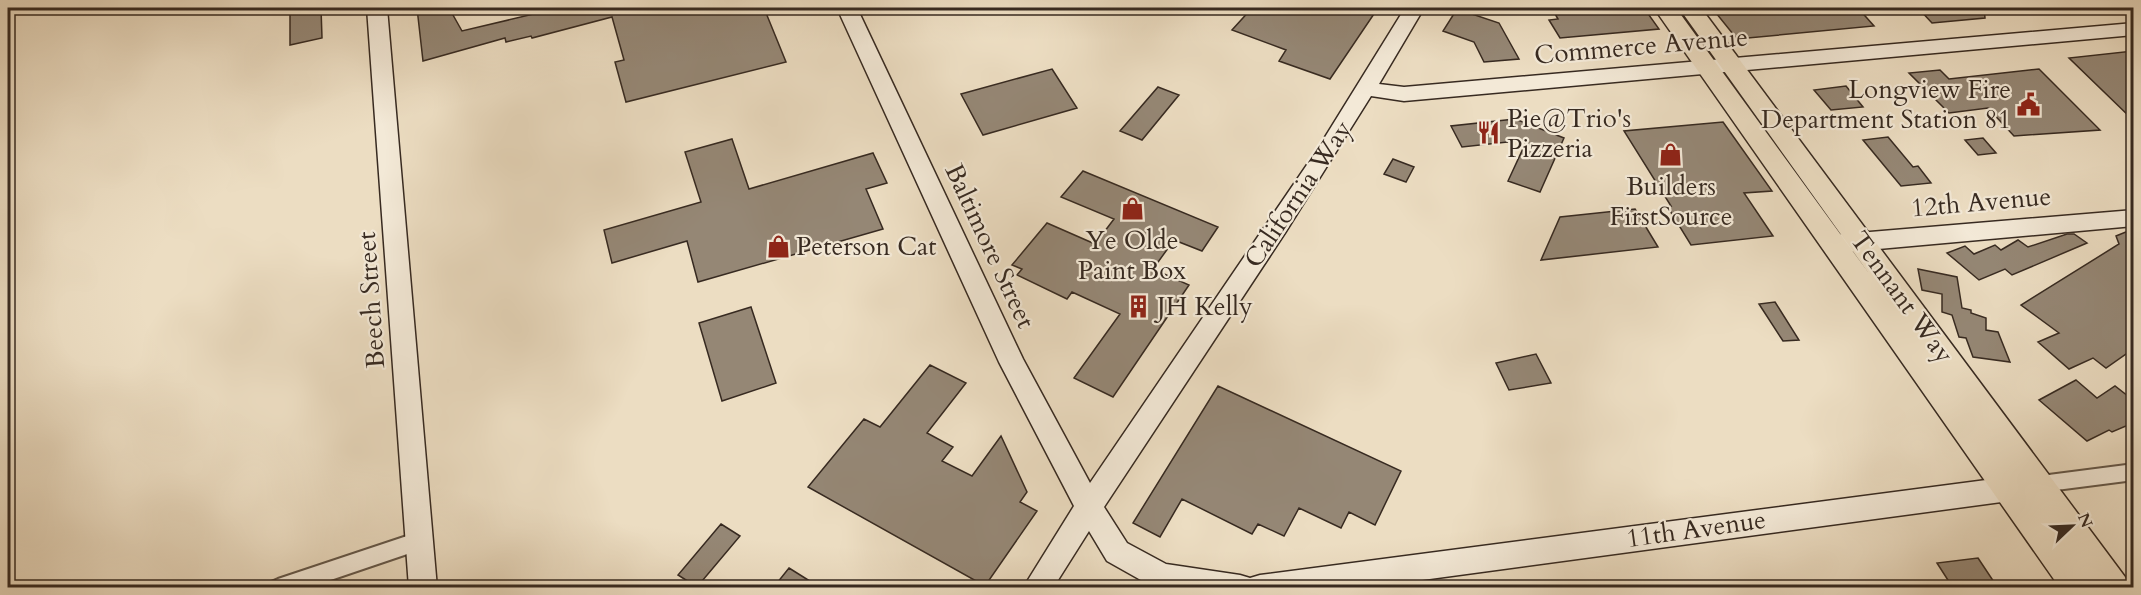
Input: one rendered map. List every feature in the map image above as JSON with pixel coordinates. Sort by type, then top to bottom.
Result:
[{"type":"main road","name":"Tennant Way","points":[[1665,8],[2079,588]]},
{"type":"main road","name":"Tennant Way","points":[[1690,8],[2114,588]]},
{"type":"street","name":"Beech Street","points":[[377,8],[423,588]]},
{"type":"street","name":"Baltimore Street","points":[[847,8],[1012,362],[1088,506]]},
{"type":"street","name":"California Way","points":[[1037,588],[1088,506],[1367,90],[1414,8]]},
{"type":"street","name":"Commerce Avenue","points":[[1367,90],[1404,94],[2133,29]]},
{"type":"street","name":"12th Avenue","points":[[1834,244],[2133,218]]},
{"type":"street","name":"11th Avenue","points":[[1260,588],[2133,472]]},
{"type":"street","points":[[1088,506],[1117,552],[1137,565],[1162,577],[1240,588]]},
{"type":"street","points":[[278,588],[418,541]]},
{"type":"building","points":[[290,8],[321,8],[322,38],[290,45]]},
{"type":"building","points":[[417,8],[449,8],[462,31],[559,8],[653,8],[655,13],[678,8],[764,8],[786,62],[626,102],[615,62],[624,60],[612,17],[532,38],[531,36],[506,42],[505,38],[423,61]]},
{"type":"building","points":[[1252,8],[1378,8],[1330,79],[1279,61],[1286,50],[1232,30]]},
{"type":"building","points":[[1562,8],[1644,8],[1659,29],[1560,38],[1549,20],[1558,19],[1555,14],[1566,13]]},
{"type":"building","points":[[1712,8],[1858,8],[1874,26],[1737,39]]},
{"type":"building","points":[[1918,8],[1984,8],[1985,18],[1932,23]]},
{"type":"building","points":[[1457,9],[1499,23],[1519,59],[1484,62],[1474,42],[1443,31]]},
{"type":"building","points":[[2133,51],[2133,120],[2069,58]]},
{"type":"building","points":[[1052,69],[1077,108],[983,135],[961,94]]},
{"type":"building","name":"Longview Fire Department Station 81","points":[[2039,69],[2100,130],[2014,136],[1988,108],[1949,113],[1909,73],[1940,70],[1949,79]]},
{"type":"building","points":[[1846,86],[1863,107],[1831,110],[1814,90]]},
{"type":"building","points":[[1158,87],[1179,95],[1142,140],[1120,131]]},
{"type":"building","points":[[1515,119],[1564,138],[1540,192],[1508,181],[1527,140],[1462,147],[1451,126]]},
{"type":"building","points":[[1723,122],[1772,191],[1744,193],[1773,236],[1691,245],[1667,206],[1671,206],[1624,131]]},
{"type":"building","points":[[1888,137],[1913,167],[1918,166],[1931,183],[1901,186],[1863,140]]},
{"type":"building","points":[[1983,138],[1996,153],[1978,155],[1965,140]]},
{"type":"building","points":[[732,139],[749,189],[873,153],[887,183],[866,189],[883,229],[698,282],[687,241],[612,263],[604,230],[701,202],[685,152]]},
{"type":"building","points":[[1393,159],[1414,167],[1406,182],[1384,174]]},
{"type":"building","name":"JH Kelly","points":[[1083,171],[1218,227],[1202,251],[1174,240],[1153,269],[1189,285],[1113,397],[1074,378],[1120,314],[1072,292],[1067,299],[1017,275],[1022,269],[1012,265],[1047,223],[1095,244],[1114,219],[1061,197]]},
{"type":"building","points":[[1635,209],[1658,247],[1541,260],[1560,217]]},
{"type":"building","points":[[2133,229],[2133,349],[2106,368],[2093,358],[2069,369],[2038,342],[2059,333],[2021,305],[2119,244],[2116,236]]},
{"type":"building","points":[[2067,234],[2074,234],[2087,243],[2012,275],[2005,269],[1979,280],[1947,253],[1965,246],[1974,254],[1995,245],[2001,250],[2018,240],[2028,247]]},
{"type":"building","points":[[1918,269],[1957,277],[1962,308],[1986,318],[1986,330],[1998,332],[2010,362],[1973,357],[1966,338],[1959,337],[1952,315],[1942,312],[1942,294],[1922,290]]},
{"type":"building","points":[[1775,302],[1799,340],[1783,341],[1759,304]]},
{"type":"building","points":[[751,307],[776,383],[722,401],[699,323]]},
{"type":"building","points":[[1536,354],[1551,383],[1509,390],[1496,363]]},
{"type":"building","points":[[930,365],[966,383],[927,433],[953,447],[942,461],[972,476],[1001,436],[1027,492],[1020,502],[1037,511],[985,586],[808,487],[864,419],[880,427]]},
{"type":"building","points":[[2076,380],[2097,398],[2115,386],[2133,400],[2133,423],[2112,432],[2109,430],[2087,441],[2039,400]]},
{"type":"building","points":[[1218,386],[1401,471],[1375,525],[1349,512],[1341,528],[1299,508],[1284,536],[1258,524],[1252,534],[1182,499],[1160,537],[1133,523]]},
{"type":"building","points":[[721,524],[740,536],[697,587],[678,575]]},
{"type":"building","points":[[1978,558],[1998,588],[1953,588],[1937,563]]},
{"type":"building","points":[[789,568],[821,588],[773,588]]},
{"type":"place","name":"Longview Fire Department Station 81","points":[[2029,104]]},
{"type":"place","name":"Pie@Trio's Pizzeria","points":[[1489,133]]},
{"type":"place","name":"Builders FirstSource","points":[[1671,155]]},
{"type":"place","name":"Ye Olde Paint Box","points":[[1132,209]]},
{"type":"place","name":"Peterson Cat","points":[[778,246]]},
{"type":"place","name":"JH Kelly","points":[[1139,306]]}]
